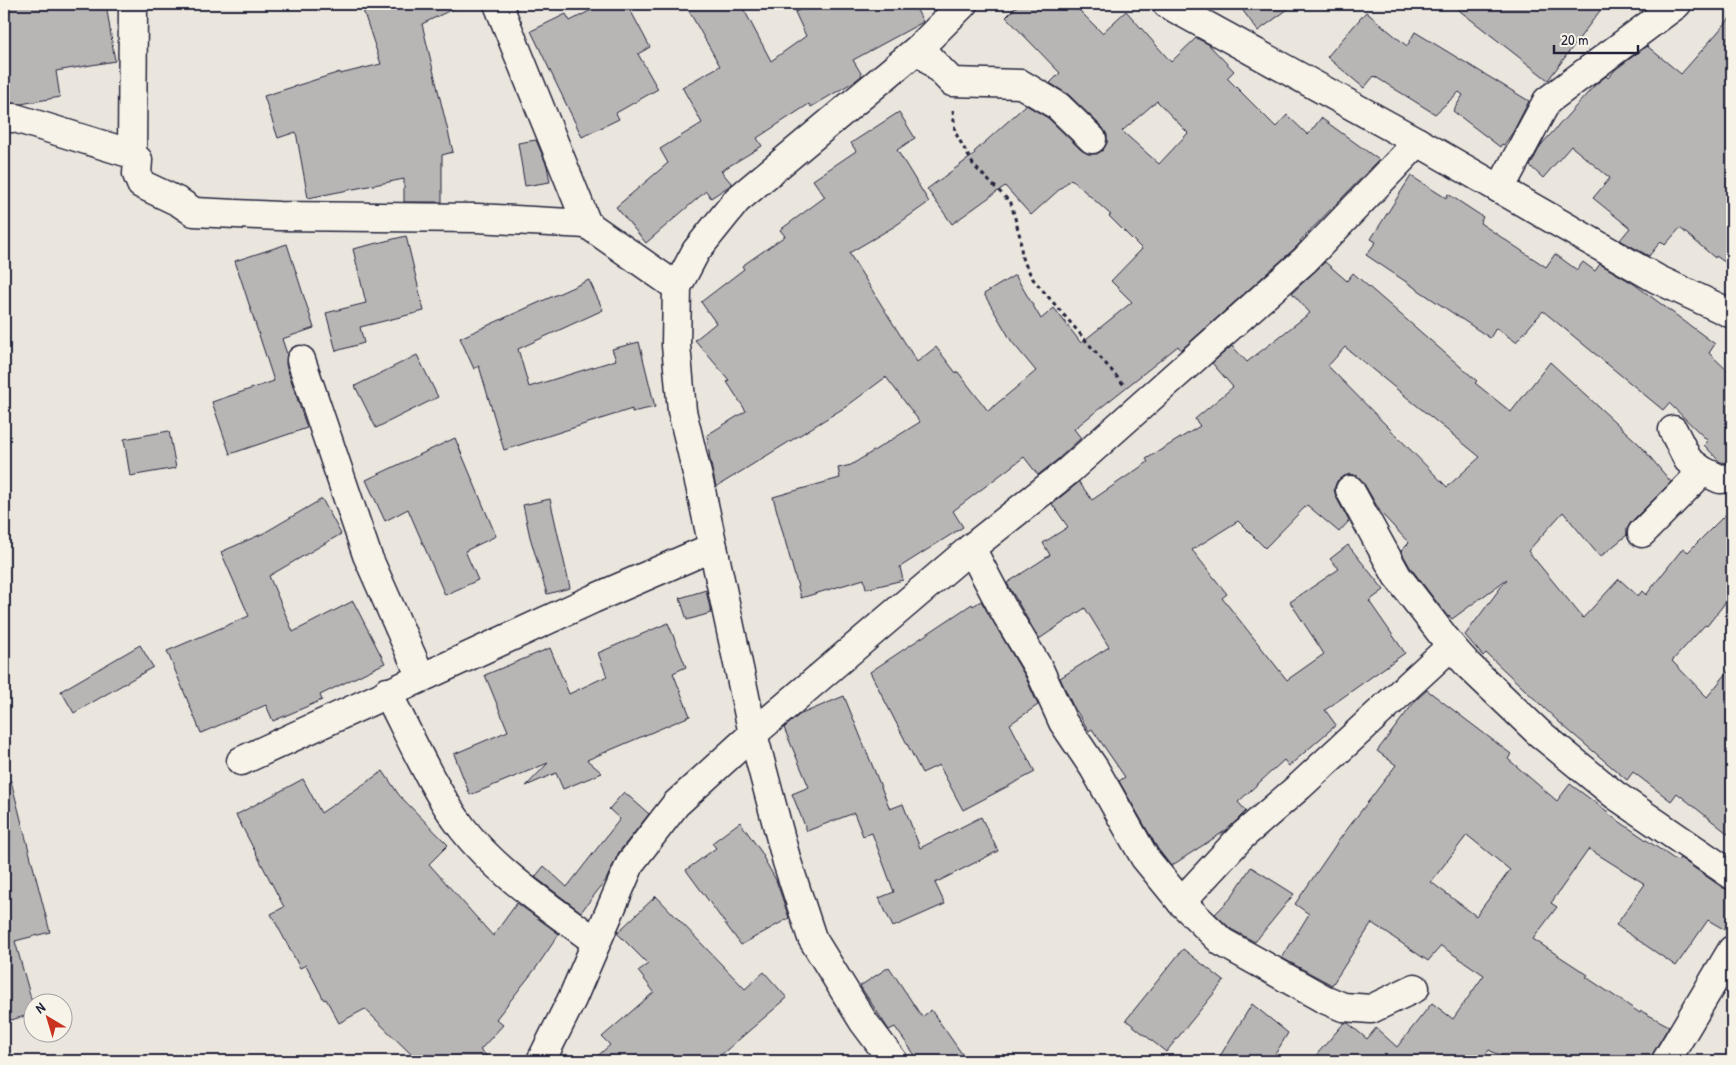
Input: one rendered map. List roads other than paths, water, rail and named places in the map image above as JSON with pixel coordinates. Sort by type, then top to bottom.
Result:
[{"type":"street","points":[[132,154],[133,4]]},
{"type":"street","points":[[498,4],[587,224]]},
{"type":"street","points":[[893,1061],[862,1021],[812,938],[787,862],[753,734],[682,411],[676,346],[677,287],[696,251],[737,200],[919,48],[963,4]]},
{"type":"street","points":[[1167,4],[1418,142],[1657,279],[1732,314]]},
{"type":"street","points":[[1500,189],[1547,101],[1677,4]]},
{"type":"street","points":[[919,48],[952,82],[1021,84],[1058,106],[1092,139]]},
{"type":"street","points":[[4,118],[15,118],[132,154],[138,160],[140,184],[179,202],[194,212],[278,216],[477,218],[587,224],[677,287]]},
{"type":"street","points":[[541,1061],[572,999],[631,862],[676,804],[753,734],[971,548],[1067,472],[1306,260],[1418,142]]},
{"type":"street","points":[[301,360],[366,555],[421,677]]},
{"type":"street","points":[[1673,430],[1688,460],[1703,471],[1720,479],[1732,478]]},
{"type":"street","points":[[1642,533],[1703,471]]},
{"type":"street","points":[[1350,490],[1397,576],[1451,646],[1469,666],[1538,732],[1615,795],[1732,875]]},
{"type":"street","points":[[241,761],[421,677],[712,547]]},
{"type":"street","points":[[971,548],[1002,607],[1039,669],[1063,722],[1094,768],[1145,858],[1181,902],[1222,942],[1324,999],[1343,1007],[1371,1009],[1415,988]]},
{"type":"street","points":[[1181,902],[1241,837],[1300,786],[1451,646]]},
{"type":"street","points":[[388,692],[439,791],[463,829],[498,866],[596,942]]},
{"type":"street","points":[[1666,1061],[1732,953]]}]
